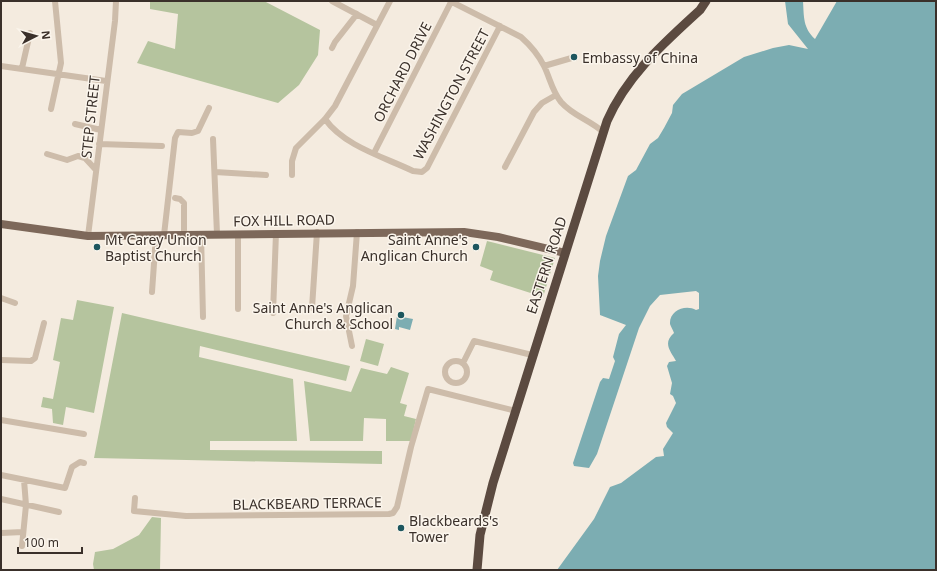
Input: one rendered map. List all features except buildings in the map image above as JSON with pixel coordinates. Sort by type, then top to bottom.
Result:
[{"type":"highway","name":"EASTERN ROAD","points":[[477,570],[480,535],[486,510],[532,355],[607,121],[621,94],[647,59],[700,10],[706,1]]},
{"type":"main road","name":"FOX HILL ROAD","points":[[1,224],[88,236],[316,232],[476,233],[565,253]]},
{"type":"street","points":[[51,109],[60,74],[61,53],[55,1]]},
{"type":"street","name":"STEP STREET","points":[[88,236],[106,81],[115,21],[116,1]]},
{"type":"street","points":[[332,1],[377,25]]},
{"type":"street","points":[[292,175],[292,161],[296,148],[325,119],[342,95],[390,1]]},
{"type":"street","points":[[451,1],[521,37],[530,45],[544,66],[556,94],[567,108],[577,116],[593,123],[603,132]]},
{"type":"street","name":"ORCHARD DRIVE","points":[[374,153],[451,1]]},
{"type":"street","points":[[332,48],[357,14]]},
{"type":"street","name":"WASHINGTON STREET","points":[[374,153],[413,171],[422,172],[426,168],[500,26]]},
{"type":"street","points":[[22,68],[30,33]]},
{"type":"street","points":[[544,66],[575,57]]},
{"type":"street","points":[[1,66],[106,81]]},
{"type":"street","points":[[505,167],[534,112],[556,94]]},
{"type":"street","points":[[152,292],[175,138],[178,132],[192,133],[198,131],[209,108]]},
{"type":"street","points":[[325,119],[331,128],[340,135],[374,153]]},
{"type":"street","points":[[593,123],[607,121]]},
{"type":"street","points":[[75,124],[101,130]]},
{"type":"street","points":[[213,140],[217,234]]},
{"type":"street","points":[[99,144],[162,146]]},
{"type":"street","points":[[47,154],[67,160],[78,156],[85,158],[96,170]]},
{"type":"street","points":[[214,172],[266,175]]},
{"type":"street","points":[[174,198],[180,199],[184,203],[184,235]]},
{"type":"street","points":[[312,308],[316,232]]},
{"type":"street","points":[[352,346],[346,316],[348,301],[353,286],[357,232]]},
{"type":"street","points":[[273,313],[276,233]]},
{"type":"street","points":[[202,234],[203,318]]},
{"type":"street","points":[[238,234],[238,309]]},
{"type":"street","points":[[1,298],[15,303]]},
{"type":"street","points":[[1,360],[31,361],[35,358],[44,323]]},
{"type":"street","points":[[463,363],[474,341],[532,355]]},
{"type":"street","points":[[453,360],[463,363],[467,370],[465,377],[460,382],[452,382],[446,378],[445,368],[453,360]]},
{"type":"street","points":[[451,394],[452,382]]},
{"type":"street","name":"BLACKBEARD TERRACE","points":[[135,498],[134,511],[186,516],[394,513],[397,507],[411,447],[427,392],[431,388],[516,411]]},
{"type":"street","points":[[1,420],[84,434]]},
{"type":"street","points":[[1,475],[65,488],[72,467],[80,462],[84,463]]},
{"type":"street","points":[[22,546],[26,505],[24,480]]},
{"type":"street","points":[[1,500],[59,512]]},
{"type":"street","points":[[1,533],[23,532]]},
{"type":"green space","points":[[150,1],[264,1],[320,30],[318,55],[299,85],[278,103],[137,63],[148,41],[175,49],[178,14],[150,9]]},
{"type":"green space","points":[[487,241],[555,258],[543,297],[490,280],[493,271],[480,266]]},
{"type":"green space","points":[[77,300],[114,307],[94,413],[66,407],[63,425],[53,423],[52,409],[41,407],[43,397],[53,399],[60,362],[53,360],[61,318],[73,320]]},
{"type":"green space","points":[[122,313],[350,366],[346,381],[200,346],[199,357],[293,379],[297,441],[210,441],[210,450],[382,451],[382,464],[94,458]]},
{"type":"green space","points":[[366,339],[384,344],[378,366],[360,361]]},
{"type":"green space","points":[[391,367],[409,373],[400,403],[407,405],[404,416],[416,419],[411,441],[386,441],[386,419],[364,418],[363,441],[310,441],[304,381],[351,392],[361,368],[387,374]]},
{"type":"green space","points":[[152,517],[161,518],[160,570],[94,570],[93,564],[95,552],[113,549],[139,535]]},
{"type":"water","points":[[785,1],[803,1],[806,26],[808,31],[815,39],[837,1],[936,1],[936,570],[557,570],[594,519],[610,487],[621,483],[656,457],[664,456],[663,449],[673,433],[667,427],[666,423],[676,403],[673,396],[670,394],[672,383],[667,366],[669,362],[676,361],[668,344],[670,337],[674,333],[670,324],[670,319],[675,312],[683,308],[699,309],[699,293],[696,291],[660,295],[650,306],[639,328],[597,454],[589,468],[574,466],[573,463],[600,382],[603,378],[609,379],[615,361],[613,357],[619,334],[626,325],[600,315],[598,276],[606,236],[628,176],[636,170],[650,144],[658,138],[672,113],[673,105],[682,94],[744,57],[773,48],[789,45],[808,49],[788,24]]},
{"type":"water","points":[[397,316],[413,319],[410,330],[399,327],[399,330],[395,329]]},
{"type":"place","name":"Embassy of China","points":[[574,57]]},
{"type":"place","name":"Mt Carey Union Baptist Church","points":[[97,247]]},
{"type":"place","name":"Saint Anne's Anglican Church","points":[[476,247]]},
{"type":"place","name":"Saint Anne's Anglican Church & School","points":[[401,315]]},
{"type":"place","name":"Blackbeards's Tower","points":[[401,528]]}]
